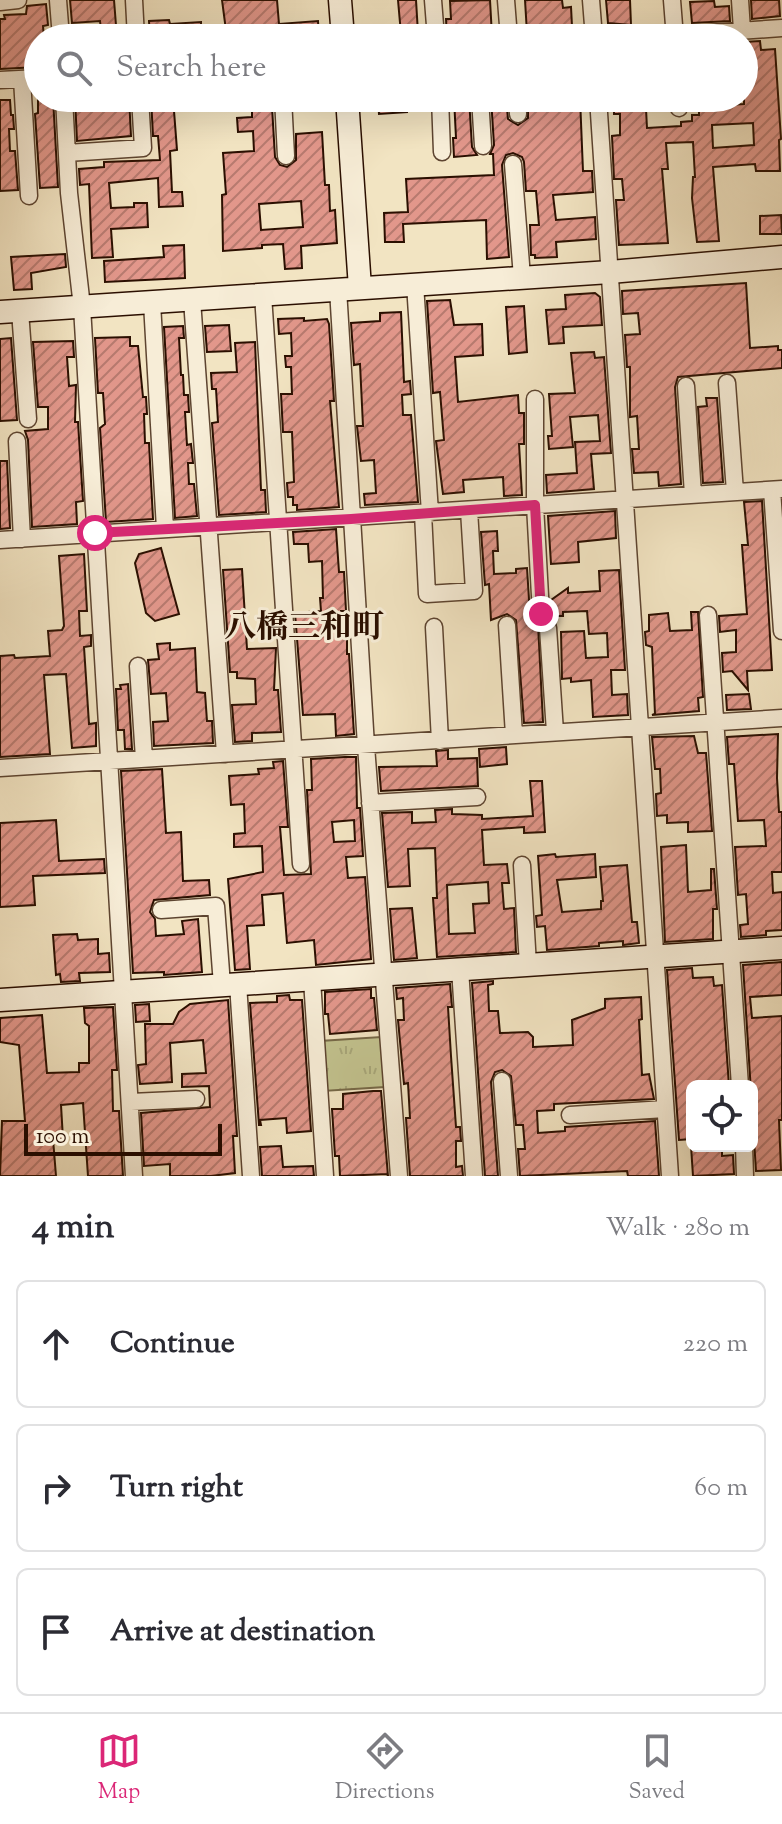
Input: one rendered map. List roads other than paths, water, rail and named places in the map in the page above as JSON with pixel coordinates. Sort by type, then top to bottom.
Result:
[{"type":"street","points":[[0,2],[18,0]]},
{"type":"street","points":[[58,0],[60,24]]},
{"type":"street","points":[[134,0],[135,24]]},
{"type":"street","points":[[340,0],[342,24]]},
{"type":"street","points":[[433,0],[435,24]]},
{"type":"street","points":[[506,0],[508,24]]},
{"type":"street","points":[[591,0],[593,24]]},
{"type":"street","points":[[672,0],[674,24]]},
{"type":"street","points":[[740,0],[742,24]]},
{"type":"street","points":[[758,29],[782,28],[782,41]]},
{"type":"street","points":[[0,80],[24,78]]},
{"type":"street","points":[[29,196],[30,112]]},
{"type":"street","points":[[65,112],[82,307],[134,1176]]},
{"type":"street","points":[[67,153],[143,148],[141,112]]},
{"type":"street","points":[[284,112],[286,156]]},
{"type":"street","points":[[347,112],[351,519],[399,1176]]},
{"type":"street","points":[[441,112],[442,152]]},
{"type":"street","points":[[481,112],[483,146]]},
{"type":"street","points":[[599,112],[670,1176]]},
{"type":"street","points":[[513,164],[522,277]]},
{"type":"street","points":[[28,419],[10,312],[610,272],[782,257]]},
{"type":"street","points":[[415,284],[427,594],[474,591],[469,510]]},
{"type":"street","points":[[263,295],[301,864]]},
{"type":"street","points":[[192,300],[225,754]]},
{"type":"street","points":[[152,303],[165,529]]},
{"type":"street","points":[[727,383],[735,492]]},
{"type":"street","points":[[686,386],[693,495]]},
{"type":"street","points":[[535,399],[535,505],[555,732]]},
{"type":"street","points":[[17,441],[22,539]]},
{"type":"street","points":[[0,540],[777,489],[782,631]]},
{"type":"street","points":[[708,615],[740,1080]]},
{"type":"street","points":[[507,625],[514,735]]},
{"type":"street","points":[[434,627],[440,741]]},
{"type":"street","points":[[138,666],[144,759]]},
{"type":"street","points":[[0,768],[782,718]]},
{"type":"street","points":[[370,803],[477,797]]},
{"type":"street","points":[[522,865],[528,965]]},
{"type":"street","points":[[161,910],[216,906],[230,985],[251,1176]]},
{"type":"street","points":[[0,1000],[782,948]]},
{"type":"street","points":[[460,969],[474,1176]]},
{"type":"street","points":[[312,980],[325,1176]]},
{"type":"street","points":[[502,1081],[509,1176]]},
{"type":"street","points":[[131,1102],[196,1099]]},
{"type":"street","points":[[570,1115],[665,1109]]},
{"type":"street","points":[[744,1152],[745,1176]]},
{"type":"district","name":"八橋三和町","points":[[304,626]]}]
